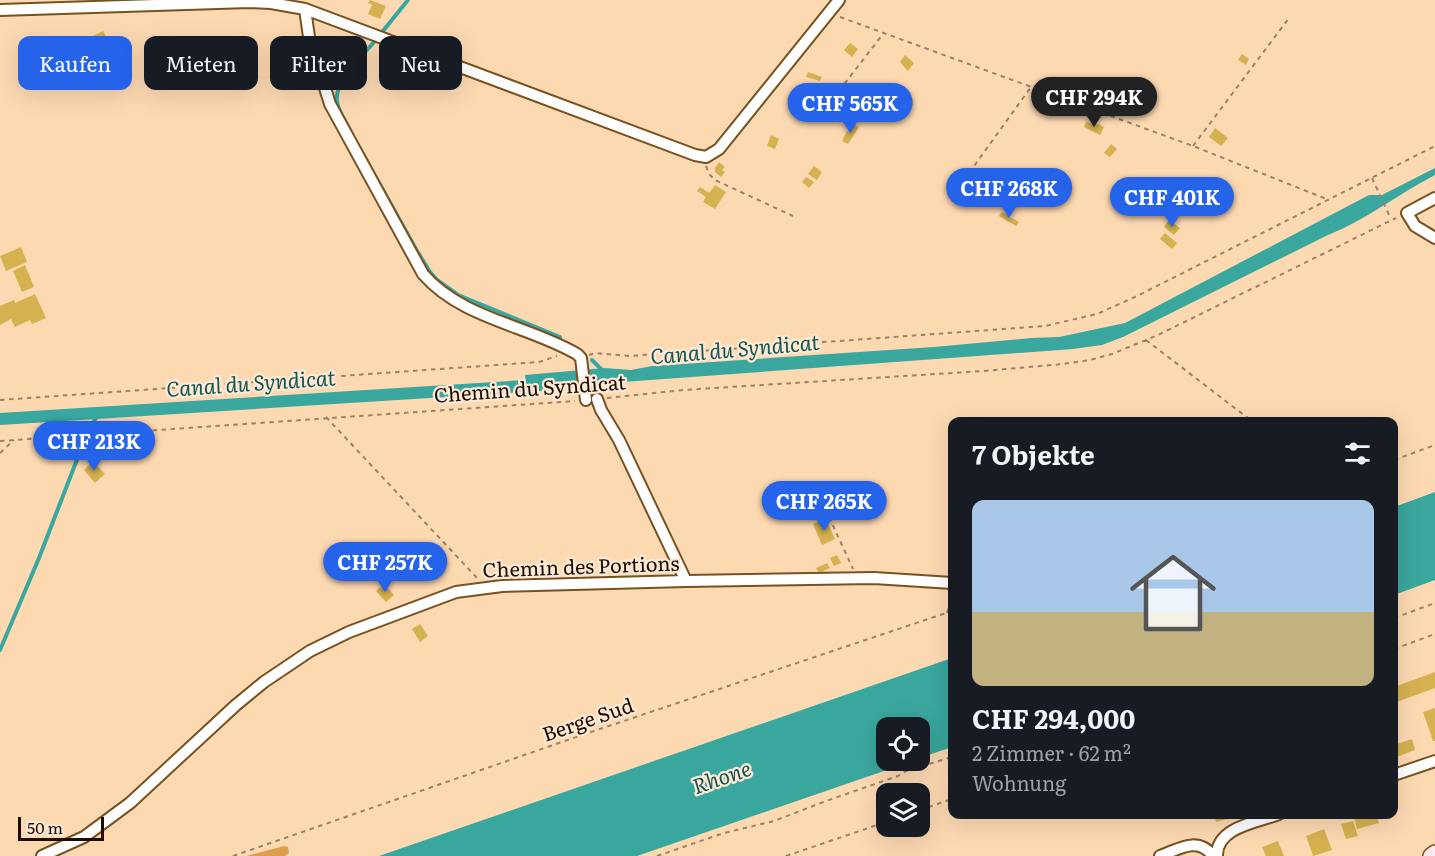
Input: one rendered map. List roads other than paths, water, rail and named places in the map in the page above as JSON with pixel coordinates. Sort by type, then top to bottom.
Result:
[{"type":"main road","points":[[1431,856],[1435,853]]},
{"type":"street","points":[[0,10],[249,2],[305,9],[695,155],[706,157],[719,149],[839,0]]},
{"type":"street","points":[[305,9],[309,37],[330,104],[423,274],[443,293],[459,303],[565,348],[581,358],[590,398],[601,410],[619,440],[686,581]]},
{"type":"street","points":[[1435,198],[1407,213],[1415,226],[1435,238]]},
{"type":"street","name":"Chemin des Portions","points":[[42,856],[84,837],[121,810],[236,705],[264,682],[309,651],[349,632],[456,592],[485,587],[686,581],[857,578],[948,583]]},
{"type":"street","points":[[1398,774],[1435,761]]},
{"type":"street","points":[[1160,856],[1195,845],[1206,848],[1215,856],[1221,839],[1234,830],[1266,819]]},
{"type":"water","name":"Canal du Syndicat","points":[[1435,168],[1435,175],[1356,222],[1123,337],[1102,345],[527,389],[525,375],[605,368],[631,370],[652,366],[1059,337],[1125,323],[1369,195],[1382,195]]},
{"type":"water","points":[[1435,492],[1435,580],[1398,594],[1398,506]]},
{"type":"water","name":"Rhone","points":[[948,659],[948,748],[930,755],[930,717],[876,717],[876,771],[884,771],[637,856],[379,856]]},
{"type":"waterway","points":[[383,31],[408,0]]},
{"type":"waterway","points":[[351,132],[339,109],[337,93],[344,77],[375,41]]},
{"type":"waterway","points":[[359,147],[417,251],[437,280],[458,295],[560,337]]},
{"type":"waterway","points":[[592,360],[604,372]]},
{"type":"waterway","name":"Canal du Syndicat","points":[[0,419],[541,385]]},
{"type":"waterway","points":[[94,421],[99,413]]},
{"type":"waterway","points":[[0,650],[83,444]]}]
